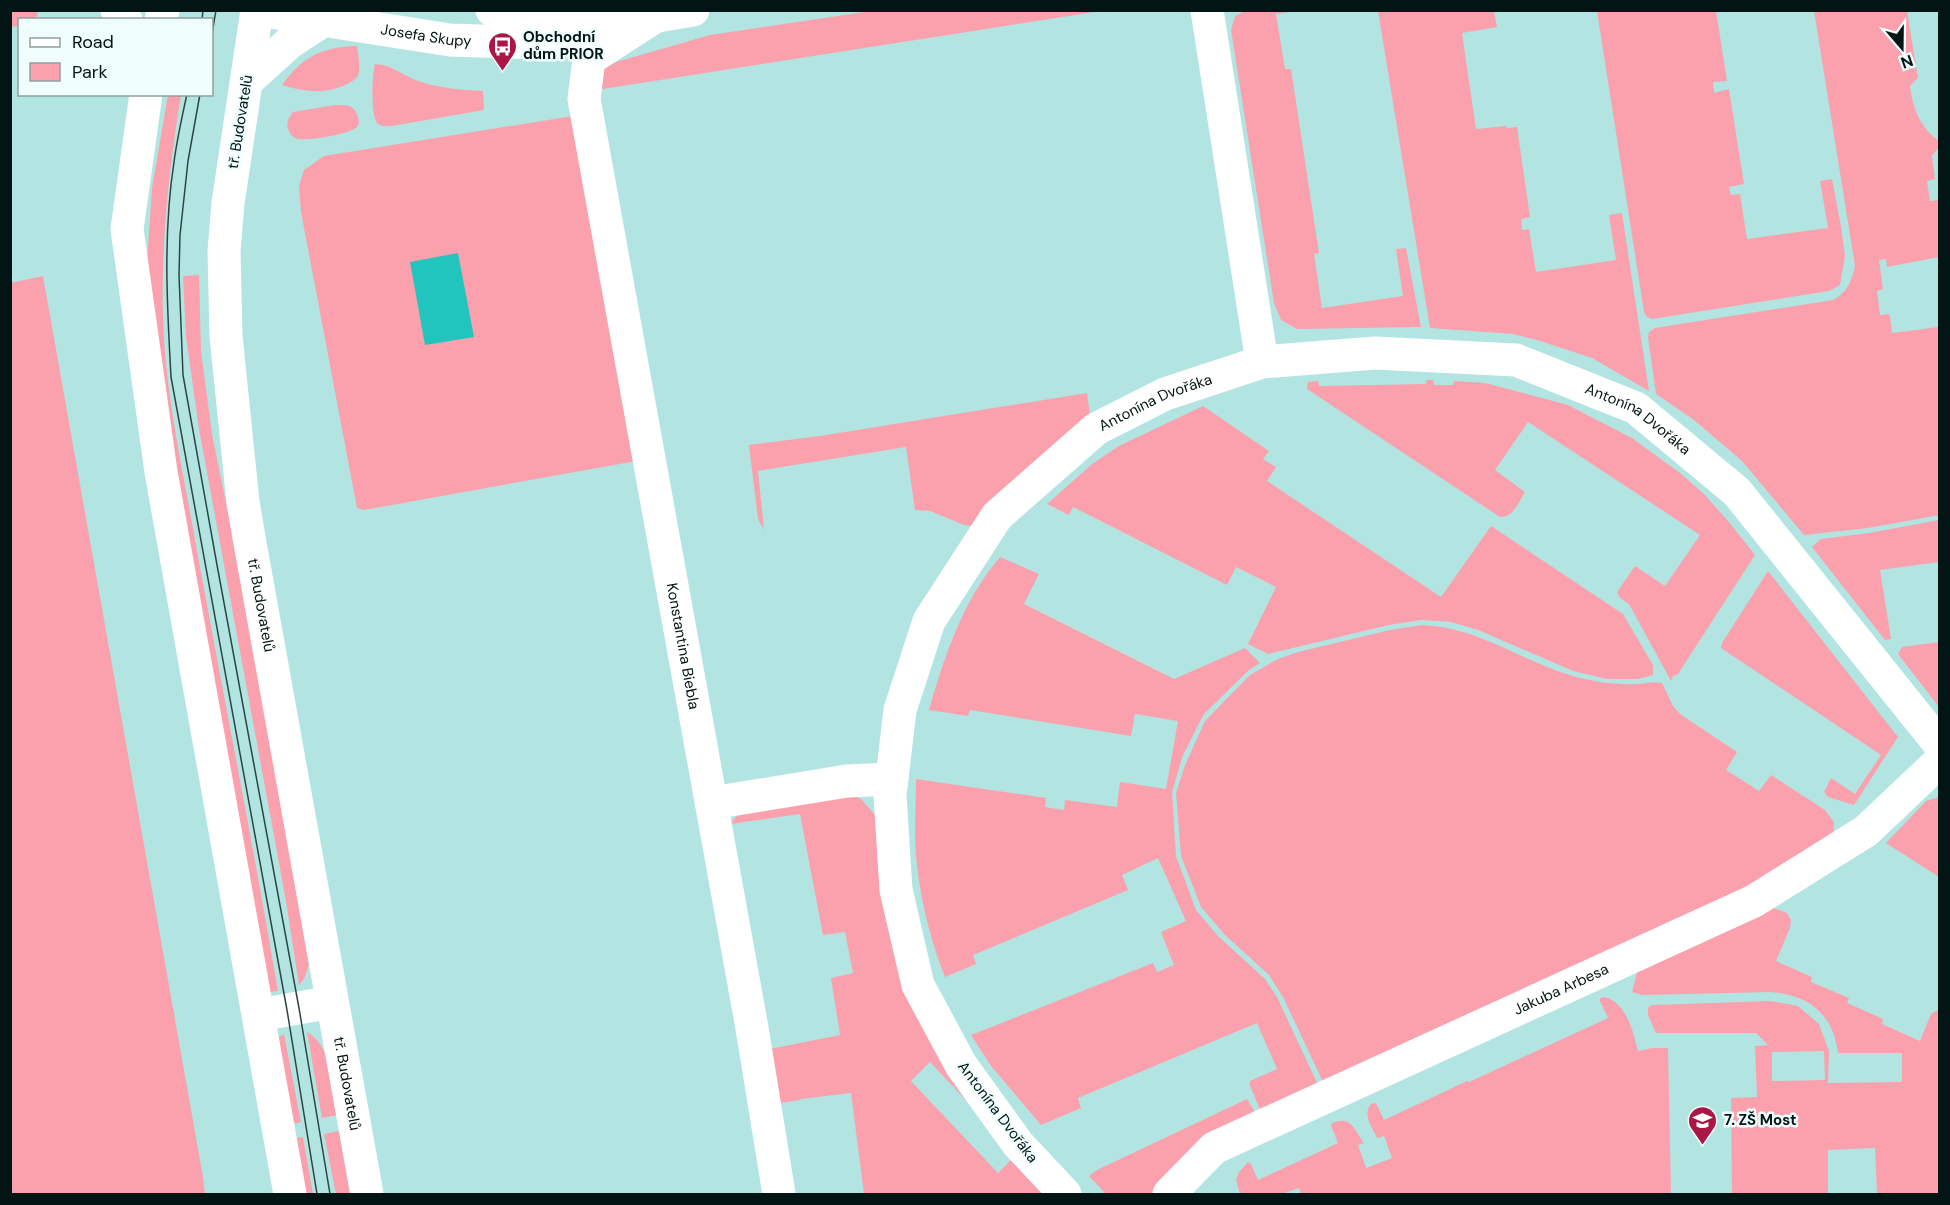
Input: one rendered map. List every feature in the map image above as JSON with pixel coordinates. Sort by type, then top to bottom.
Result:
[{"type":"street","name":"Josefa Skupy","points":[[257,10],[450,40],[540,43],[581,38],[642,19],[693,10]]},
{"type":"street","name":"tř. Budovatelů","points":[[257,10],[228,202],[224,251],[224,306],[229,368],[243,502],[367,1194]]},
{"type":"street","name":"Josefa Skupy","points":[[492,10],[543,17],[642,19]]},
{"type":"street","points":[[1207,10],[1262,362]]},
{"type":"street","name":"Konstantina Biebla","points":[[642,19],[589,59],[584,99],[712,803],[779,1194]]},
{"type":"street","points":[[247,81],[289,43],[324,20]]},
{"type":"street","points":[[146,96],[127,229],[161,472],[291,1194]]},
{"type":"street","name":"Antonína Dvořáka","points":[[1065,1194],[1018,1144],[961,1065],[918,985],[896,890],[890,795],[900,710],[929,621],[997,516],[1096,429],[1166,394],[1262,362],[1376,353],[1516,360],[1636,408],[1737,492],[1940,745]]},
{"type":"street","name":"Jakuba Arbesa","points":[[1169,1194],[1214,1148],[1754,901],[1866,831],[1940,761]]},
{"type":"street","points":[[712,803],[847,781],[892,779]]},
{"type":"street","points":[[259,1015],[332,1002]]},
{"type":"green space","points":[[1248,10],[1290,12],[1276,14],[1285,69],[1291,69],[1319,253],[1314,254],[1322,308],[1403,296],[1396,249],[1406,248],[1421,327],[1297,329],[1281,320],[1274,303],[1231,30],[1235,16]]},
{"type":"green space","points":[[11,11],[38,12],[36,18],[18,18],[18,27],[11,26]]},
{"type":"green space","points":[[871,11],[1101,11],[590,91],[601,71],[616,62],[710,35]]},
{"type":"green space","points":[[1378,11],[1494,11],[1497,27],[1462,33],[1476,129],[1517,127],[1530,217],[1521,219],[1522,230],[1529,229],[1536,272],[1616,260],[1609,215],[1622,213],[1649,391],[1592,358],[1540,341],[1513,334],[1430,328]]},
{"type":"green space","points":[[1597,11],[1716,11],[1727,81],[1713,82],[1714,93],[1729,89],[1744,184],[1729,187],[1731,195],[1740,194],[1747,239],[1828,228],[1820,181],[1832,179],[1845,256],[1840,285],[1829,291],[1652,319],[1647,317],[1644,312]]},
{"type":"green space","points":[[1814,11],[1907,11],[1918,78],[1910,86],[1913,102],[1922,124],[1939,141],[1939,147],[1932,156],[1935,179],[1927,181],[1930,201],[1938,200],[1939,257],[1887,267],[1886,259],[1879,260],[1883,289],[1877,291],[1880,315],[1890,316],[1892,333],[1939,327],[1940,515],[1868,528],[1804,535],[1742,461],[1694,420],[1656,394],[1648,338],[1649,332],[1655,328],[1833,300],[1848,286],[1855,266]]},
{"type":"green space","points":[[357,46],[359,72],[356,78],[349,83],[323,91],[282,85],[298,67],[314,55],[333,48]]},
{"type":"green space","points":[[375,64],[386,66],[426,83],[483,91],[484,110],[392,126],[380,125],[375,120],[373,105]]},
{"type":"green space","points":[[168,96],[181,96],[173,150],[163,261],[163,317],[167,376],[181,464],[278,991],[270,992],[202,663],[146,278],[152,188]]},
{"type":"green space","points":[[335,105],[354,109],[359,119],[358,126],[348,132],[310,139],[296,138],[290,133],[287,127],[293,112]]},
{"type":"green space","points":[[579,115],[642,460],[364,510],[357,508],[301,212],[299,186],[304,170],[324,156]]},
{"type":"green space","points":[[199,275],[201,351],[212,434],[242,582],[309,965],[299,985],[286,901],[199,429],[186,337],[183,276]]},
{"type":"green space","points":[[43,276],[205,1194],[11,1194],[10,283]]},
{"type":"green space","points":[[1427,380],[1433,380],[1434,385],[1453,385],[1454,381],[1485,383],[1568,405],[1632,438],[1680,473],[1704,494],[1729,522],[1755,555],[1678,674],[1673,676],[1671,681],[1629,604],[1620,598],[1617,592],[1635,566],[1665,586],[1700,535],[1528,422],[1495,470],[1525,492],[1509,515],[1500,517],[1307,389],[1308,382],[1318,381],[1319,386],[1426,384]]},
{"type":"green space","points":[[1087,393],[1090,415],[979,522],[970,526],[930,511],[915,510],[906,447],[758,471],[764,530],[758,519],[749,445],[820,436]]},
{"type":"green space","points":[[1203,406],[1269,451],[1263,459],[1276,467],[1267,481],[1441,597],[1491,526],[1623,614],[1653,665],[1653,675],[1639,679],[1607,679],[1573,671],[1478,630],[1451,622],[1421,620],[1389,625],[1268,654],[1248,644],[1276,587],[1236,567],[1227,585],[1073,507],[1069,515],[1047,504],[1092,464],[1119,446]]},
{"type":"green space","points":[[1939,520],[1939,562],[1880,570],[1891,639],[1885,640],[1812,547],[1821,539]]},
{"type":"green space","points":[[1000,557],[1039,574],[1024,604],[1174,679],[1245,648],[1260,663],[1249,670],[1204,714],[1183,755],[1172,792],[1176,856],[1196,910],[1218,936],[1265,979],[1277,997],[1319,1087],[1262,1114],[1250,1081],[1277,1069],[1257,1023],[1078,1098],[1081,1108],[1041,1125],[991,1066],[971,1035],[1153,963],[1157,972],[1174,965],[1161,932],[1186,921],[1158,858],[1122,875],[1128,890],[973,955],[976,964],[945,977],[928,926],[920,889],[915,836],[916,779],[1046,798],[1045,807],[1064,810],[1065,800],[1117,807],[1120,782],[1166,789],[1178,721],[1135,714],[1131,736],[970,710],[968,716],[929,710],[948,650],[965,610]]},
{"type":"green space","points":[[1768,571],[1898,737],[1854,805],[1828,797],[1824,792],[1831,778],[1855,794],[1881,755],[1721,648]]},
{"type":"green space","points":[[1422,625],[1442,627],[1480,638],[1552,669],[1587,680],[1622,684],[1662,683],[1673,706],[1680,714],[1737,752],[1726,770],[1759,791],[1771,775],[1825,810],[1834,822],[1833,836],[1796,866],[1324,1084],[1283,997],[1269,975],[1225,935],[1201,907],[1181,856],[1176,793],[1185,765],[1205,721],[1250,675],[1278,659],[1298,652],[1390,630]]},
{"type":"green space","points":[[1940,642],[1939,707],[1898,654],[1902,647]]},
{"type":"green space","points":[[846,792],[861,799],[877,817],[877,842],[991,1127],[930,1062],[911,1081],[998,1173],[1017,1154],[1053,1194],[864,1194],[851,1093],[780,1103],[770,1049],[840,1035],[831,978],[853,973],[845,932],[823,935],[800,814],[730,824],[740,812]]},
{"type":"green space","points":[[1940,797],[1939,877],[1886,843],[1926,801]]},
{"type":"green space","points":[[1771,907],[1787,913],[1791,920],[1790,928],[1776,961],[1812,977],[1811,982],[1849,998],[1847,1003],[1883,1019],[1882,1024],[1920,1041],[1931,1014],[1939,1009],[1939,1194],[1877,1194],[1875,1148],[1828,1150],[1828,1194],[1732,1194],[1731,1098],[1757,1097],[1755,1046],[1768,1045],[1756,1033],[1656,1033],[1648,1015],[1648,1007],[1771,1001],[1798,1006],[1819,1024],[1829,1051],[1828,1083],[1902,1082],[1902,1053],[1838,1053],[1831,1027],[1825,1017],[1808,1002],[1785,994],[1771,992],[1643,995],[1632,992],[1638,969]],"holes":[[[1824,1051],[1825,1080],[1772,1081],[1772,1052]]]},
{"type":"green space","points":[[1605,997],[1613,1001],[1624,1012],[1638,1051],[1668,1048],[1671,1194],[1301,1194],[1299,1188],[1282,1194],[1240,1194],[1236,1180],[1239,1172],[1248,1162],[1258,1180],[1338,1143],[1331,1126],[1332,1123],[1338,1121],[1348,1122],[1364,1143],[1358,1145],[1366,1168],[1392,1158],[1384,1136],[1377,1138],[1369,1121],[1367,1112],[1371,1104],[1376,1103],[1384,1120],[1469,1082],[1608,1018],[1600,1001],[1600,998]]},
{"type":"green space","points":[[307,1032],[316,1038],[327,1057],[337,1115],[322,1118]]},
{"type":"green space","points":[[284,1034],[301,1122],[286,1126],[277,1038]]},
{"type":"green space","points":[[1247,1099],[1255,1112],[1157,1194],[1106,1194],[1089,1176],[1097,1170]]},
{"type":"green space","points":[[339,1131],[350,1194],[336,1194],[324,1134]]},
{"type":"green space","points":[[303,1137],[313,1194],[298,1194],[289,1139]]},
{"type":"water","points":[[458,253],[474,337],[425,345],[410,262]]},
{"type":"tram line","points":[[202,18],[203,10]]},
{"type":"tram line","points":[[213,28],[216,10]]},
{"type":"tram line","points":[[187,96],[175,153],[168,216],[167,296],[171,377],[287,1010],[317,1194]]},
{"type":"tram line","points":[[200,96],[188,161],[180,235],[179,275],[183,375],[299,1008],[330,1194]]},
{"type":"place","name":"Obchodní dům PRIOR","points":[[502,72]]},
{"type":"place","name":"7. ZŠ Most","points":[[1703,1146]]}]
